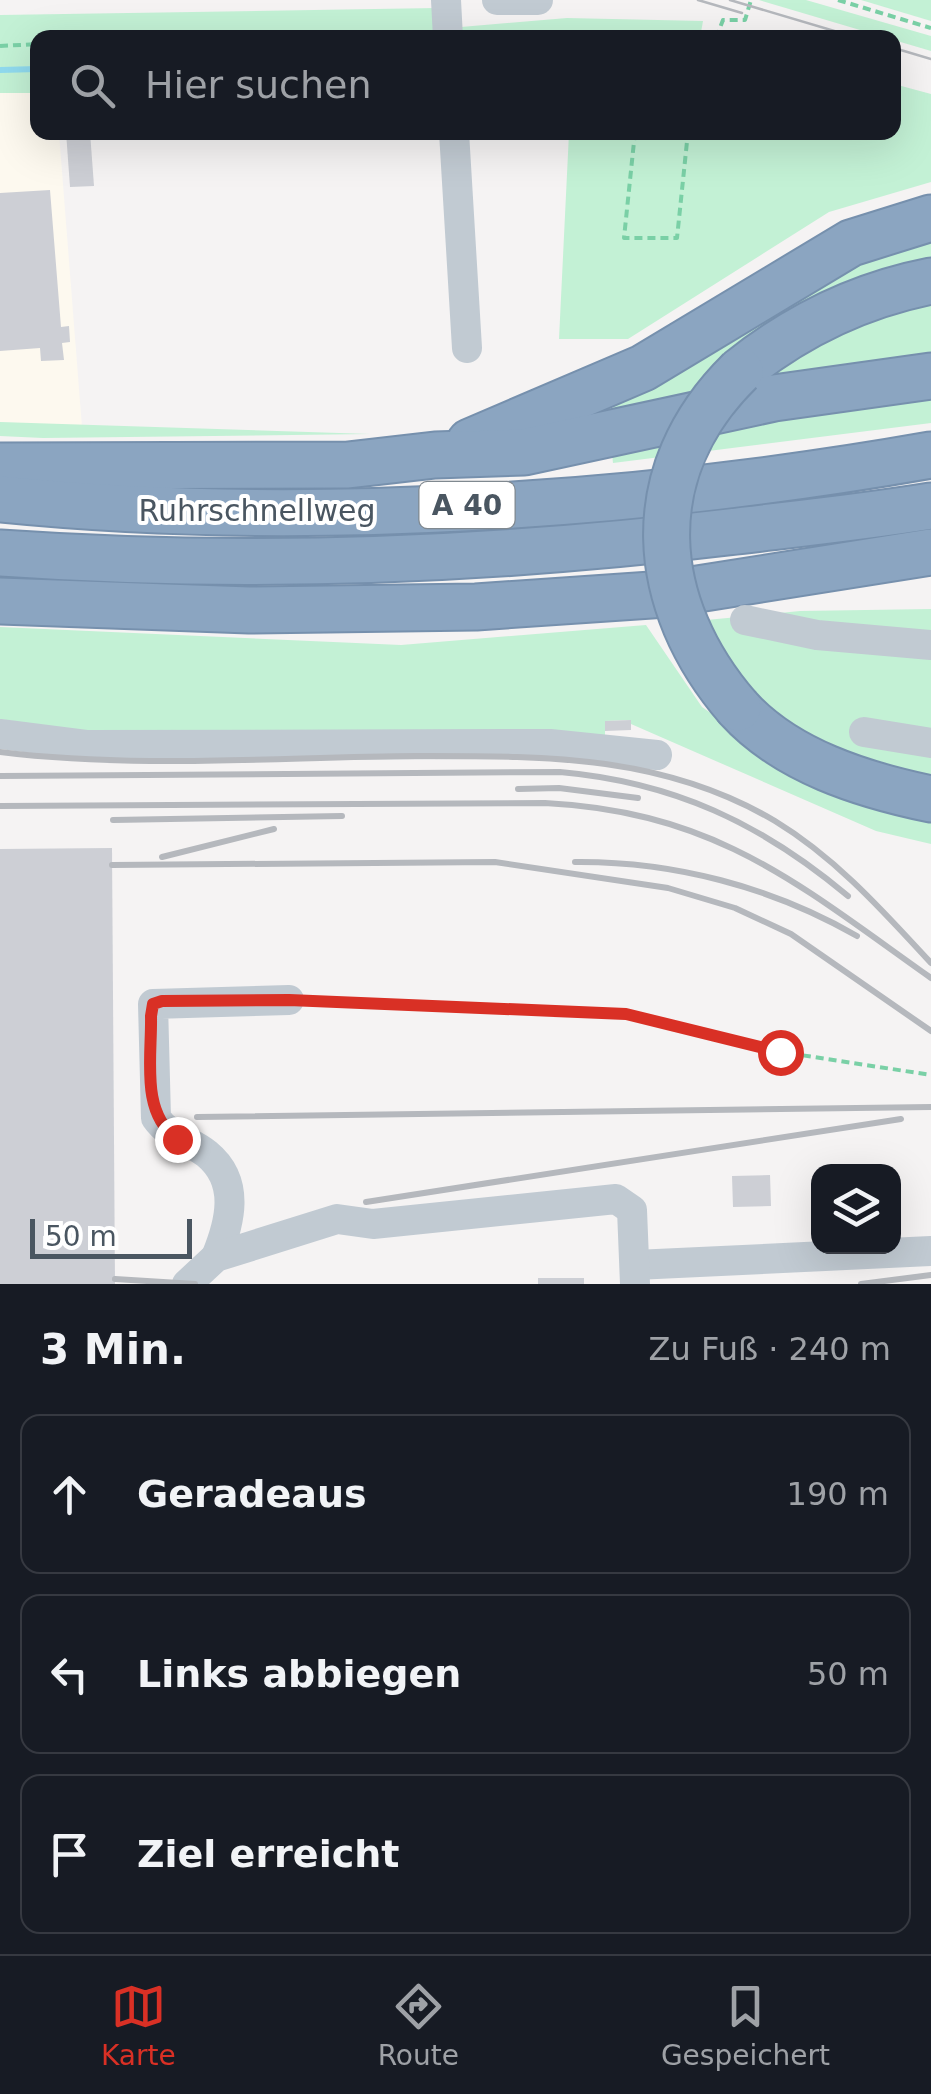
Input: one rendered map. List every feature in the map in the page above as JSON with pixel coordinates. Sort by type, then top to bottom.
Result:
[{"type":"highway","points":[[435,455],[643,368],[851,244],[931,218]]},
{"type":"highway","points":[[913,286],[817,320],[760,354],[722,388],[684,452],[669,502],[667,574],[686,634],[700,660],[738,708],[773,739],[814,762],[865,782],[931,798]]},
{"type":"highway","points":[[0,466],[348,466],[435,455],[524,452],[774,398],[928,376]]},
{"type":"highway","name":"Ruhrschnellweg","points":[[0,499],[104,510],[382,510],[650,492],[931,454]]},
{"type":"highway","name":"Ruhrschnellweg","points":[[0,553],[134,562],[403,561],[626,544],[931,506]]},
{"type":"highway","points":[[0,601],[248,610],[476,606],[666,594],[931,552]]},
{"type":"highway","points":[[794,576],[931,582]]},
{"type":"street","points":[[446,0],[448,30]]},
{"type":"street","points":[[497,0],[538,0]]},
{"type":"street","points":[[454,140],[467,348]]},
{"type":"street","points":[[746,620],[816,635],[931,645]]},
{"type":"street","points":[[864,732],[931,743]]},
{"type":"street","points":[[0,734],[86,745],[550,744],[657,754]]},
{"type":"street","points":[[187,1284],[216,1257],[232,1220],[222,1173],[207,1154],[177,1139],[156,1118],[153,1004],[289,1000]]},
{"type":"street","points":[[216,1257],[337,1219],[373,1224],[616,1200],[632,1210],[634,1274],[931,1251]]},
{"type":"path","points":[[720,30],[724,20],[745,20],[751,0]]},
{"type":"path","points":[[838,0],[931,28]]},
{"type":"path","points":[[0,46],[30,44]]},
{"type":"path","points":[[634,140],[624,238],[678,238],[687,140]]},
{"type":"path","points":[[289,1000],[626,1014],[780,1052],[931,1075]]},
{"type":"shaded area","points":[[0,93],[30,93],[30,140],[60,140],[82,427],[0,422]]},
{"type":"green space","points":[[759,0],[806,0],[931,36],[931,51],[901,42],[901,30],[860,30]]},
{"type":"green space","points":[[861,0],[931,0],[931,21]]},
{"type":"green space","points":[[435,8],[439,30],[30,30],[30,93],[0,93],[0,15]]},
{"type":"green space","points":[[567,18],[703,21],[701,30],[461,27]]},
{"type":"green space","points":[[901,86],[931,94],[931,182],[829,212],[628,339],[559,339],[569,140],[901,140]]},
{"type":"green space","points":[[931,238],[931,355],[607,413],[625,396],[819,276]]},
{"type":"green space","points":[[931,393],[931,423],[613,463],[612,454],[822,406]]},
{"type":"green space","points":[[0,422],[370,434],[43,438],[0,436]]},
{"type":"green space","points":[[931,609],[931,782],[871,769],[769,715],[696,621],[800,611]]},
{"type":"green space","points":[[646,625],[702,707],[799,774],[931,816],[931,844],[876,831],[631,724],[630,720],[605,721],[605,737],[80,732],[0,719],[0,627],[401,645]]},
{"type":"building","points":[[67,140],[91,140],[94,186],[70,187]]},
{"type":"building","points":[[50,190],[61,327],[69,326],[70,342],[62,343],[64,360],[41,361],[40,348],[0,351],[0,193]]},
{"type":"building","points":[[631,720],[631,730],[605,731],[605,721]]},
{"type":"building","points":[[112,848],[115,1284],[0,1284],[0,849]]},
{"type":"building","points":[[770,1175],[771,1206],[733,1207],[732,1176]]},
{"type":"building","points":[[538,1278],[584,1278],[584,1284],[538,1284]]},
{"type":"waterway","points":[[0,70],[30,69]]},
{"type":"tram line","points":[[698,0],[742,13]]},
{"type":"tram line","points":[[730,0],[831,30]]},
{"type":"tram line","points":[[901,50],[931,59]]},
{"type":"railway","points":[[0,752],[155,761],[509,757],[600,763],[645,771],[732,799],[775,821],[858,886],[931,963]]},
{"type":"railway","points":[[0,776],[560,772],[601,777],[678,796],[714,810],[782,847],[848,896]]},
{"type":"railway","points":[[518,789],[559,788],[638,798]]},
{"type":"railway","points":[[0,806],[545,803],[606,809],[659,821],[753,859],[839,912],[931,978]]},
{"type":"railway","points":[[113,820],[342,816]]},
{"type":"railway","points":[[162,857],[274,829]]},
{"type":"railway","points":[[112,865],[495,862],[668,888],[735,908],[791,934],[931,1031]]},
{"type":"railway","points":[[575,862],[648,866],[721,880],[791,904],[857,936]]},
{"type":"railway","points":[[197,1117],[931,1107]]},
{"type":"railway","points":[[366,1202],[901,1119]]},
{"type":"railway","points":[[861,1284],[931,1275]]},
{"type":"railway","points":[[115,1279],[195,1284]]},
{"type":"route","points":[[177,1139],[164,1129],[152,1106],[151,1016],[153,1004],[162,1001],[289,1000],[626,1014],[780,1052]]}]
